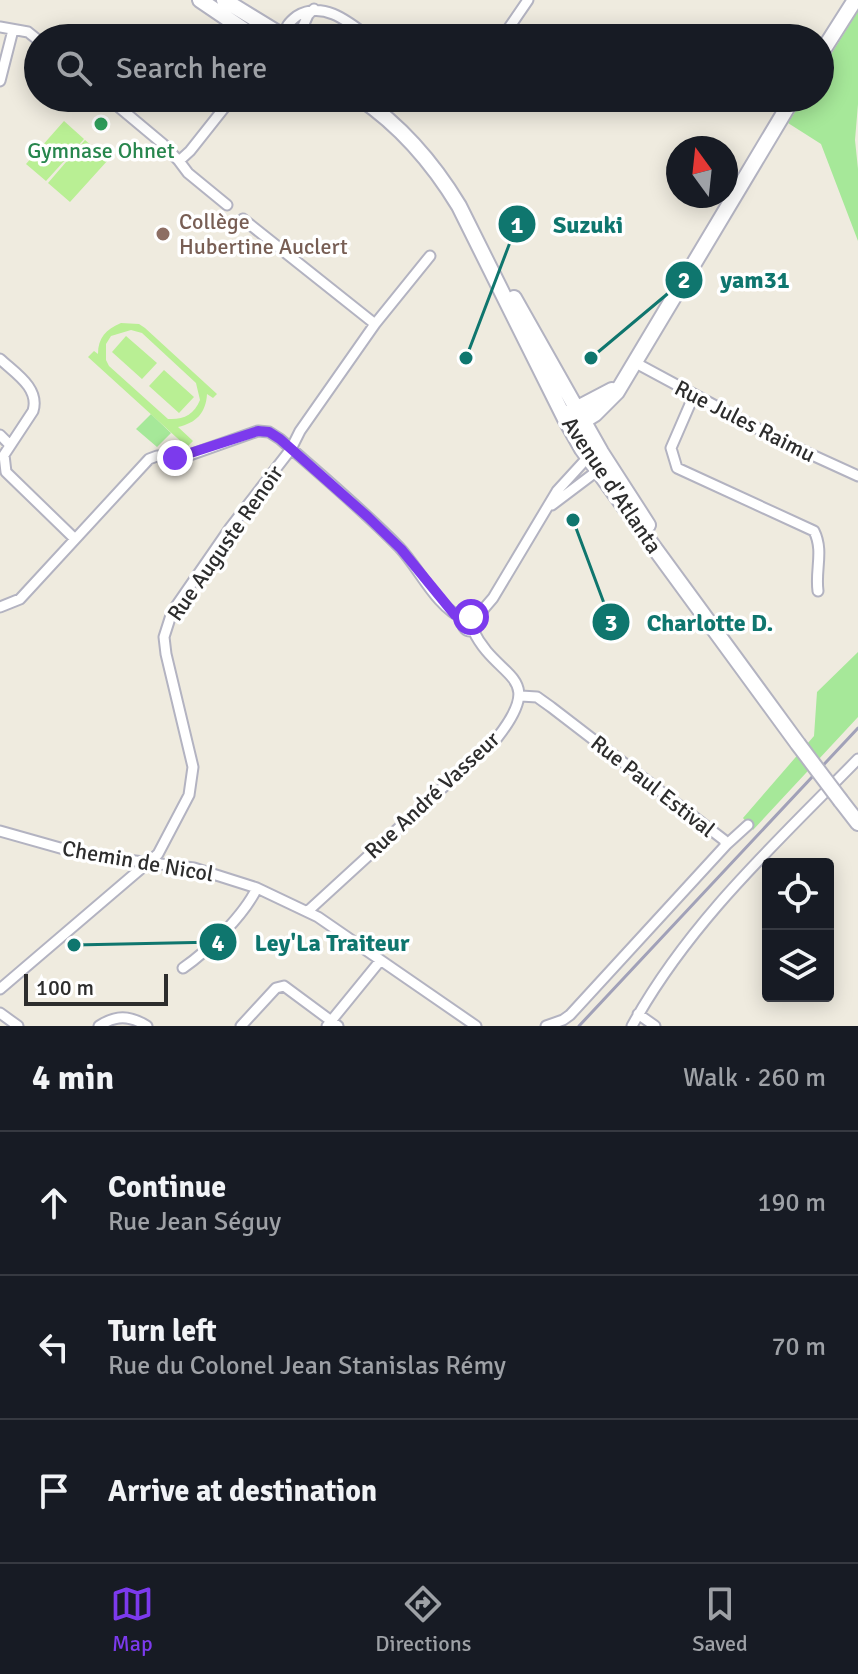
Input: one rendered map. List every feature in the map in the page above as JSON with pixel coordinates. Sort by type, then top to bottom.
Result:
[{"type":"main road","points":[[200,0],[235,24]]},
{"type":"main road","points":[[224,0],[263,24]]},
{"type":"main road","points":[[834,33],[855,0]]},
{"type":"main road","name":"Avenue d'Atlanta","points":[[379,112],[411,141],[452,195],[598,460],[844,797],[858,823]]},
{"type":"main road","name":"Avenue d'Atlanta","points":[[391,112],[418,136],[459,191],[573,419]]},
{"type":"main road","points":[[573,419],[622,382],[785,112]]},
{"type":"main road","name":"Avenue d'Atlanta","points":[[844,797],[858,809]]},
{"type":"street","points":[[512,24],[528,0]]},
{"type":"street","points":[[288,24],[303,10],[317,7],[327,8],[352,24]]},
{"type":"street","points":[[0,27],[24,31]]},
{"type":"street","points":[[0,81],[13,30]]},
{"type":"street","points":[[125,112],[163,144],[188,173],[227,205]]},
{"type":"street","points":[[179,161],[221,112]]},
{"type":"street","points":[[243,219],[375,324]]},
{"type":"street","name":"Rue Auguste Renoir","points":[[0,989],[158,854],[184,806],[193,767],[166,654],[164,637],[172,612],[230,528],[291,449],[300,431],[375,324],[430,256]]},
{"type":"street","points":[[0,359],[30,387],[35,396],[33,411],[4,455],[6,472],[75,539]]},
{"type":"street","name":"Rue Jules Raimu","points":[[634,362],[777,439],[858,476]]},
{"type":"street","points":[[694,395],[671,448],[677,468],[814,531],[821,553],[817,566],[818,591]]},
{"type":"street","points":[[0,607],[20,599],[149,459],[157,456],[184,457],[258,431],[269,432],[291,449],[401,549],[455,615],[470,619]]},
{"type":"street","points":[[0,435],[10,445]]},
{"type":"street","points":[[521,696],[512,677],[486,650],[473,630],[464,628],[493,598],[557,491],[598,460]]},
{"type":"street","points":[[546,509],[570,490],[598,460]]},
{"type":"street","name":"Rue Paul Estival","points":[[521,696],[537,697],[551,707],[724,840],[726,845],[570,1015],[546,1026]]},
{"type":"street","name":"Rue André Vasseur","points":[[308,911],[497,738],[514,717],[521,696]]},
{"type":"street","points":[[632,1026],[679,953],[716,905],[858,759]]},
{"type":"street","points":[[726,845],[748,825]]},
{"type":"street","name":"Chemin de Nicol","points":[[0,831],[71,852],[214,873],[257,888],[308,911],[465,1023],[476,1026]]},
{"type":"street","points":[[183,968],[199,957],[249,903],[257,888]]},
{"type":"street","points":[[241,1026],[276,988],[284,986],[332,1024],[380,961]]},
{"type":"street","points":[[0,1013],[18,1026]]},
{"type":"street","points":[[638,1014],[655,1026]]},
{"type":"street","points":[[99,1026],[119,1017],[130,1017],[147,1026]]},
{"type":"green space","points":[[858,11],[855,140],[858,241],[821,144],[788,123],[795,112],[834,112],[834,50]]},
{"type":"green space","points":[[64,121],[84,139],[46,181],[26,164]]},
{"type":"green space","points":[[85,140],[108,160],[70,202],[48,183]]},
{"type":"green space","points":[[139,324],[145,328],[217,394],[213,398],[207,394],[205,407],[199,416],[178,427],[193,441],[187,447],[88,357],[94,351],[98,354],[101,339],[116,325]],"holes":[[[131,330],[142,333],[196,383],[200,400],[187,416],[168,419],[109,366],[106,344],[111,336]]]},
{"type":"green space","points":[[126,336],[157,363],[142,379],[112,352]]},
{"type":"green space","points":[[164,370],[194,397],[179,413],[149,386]]},
{"type":"green space","points":[[151,414],[171,433],[157,447],[136,429]]},
{"type":"green space","points":[[858,652],[858,717],[753,830],[743,818],[814,736],[817,692]]},
{"type":"railway","points":[[579,1026],[858,728]]},
{"type":"place","name":"Gymnase Ohnet","points":[[101,124]]},
{"type":"place","name":"Collège Hubertine Auclert","points":[[163,234]]},
{"type":"place","name":"Suzuki","points":[[466,358]]},
{"type":"place","name":"yam31","points":[[591,358]]},
{"type":"place","name":"Charlotte D.","points":[[573,520]]},
{"type":"place","name":"Ley'La Traiteur","points":[[74,945]]},
{"type":"route","points":[[175,458],[258,431],[269,432],[401,549],[455,615],[464,619],[471,617]]}]
